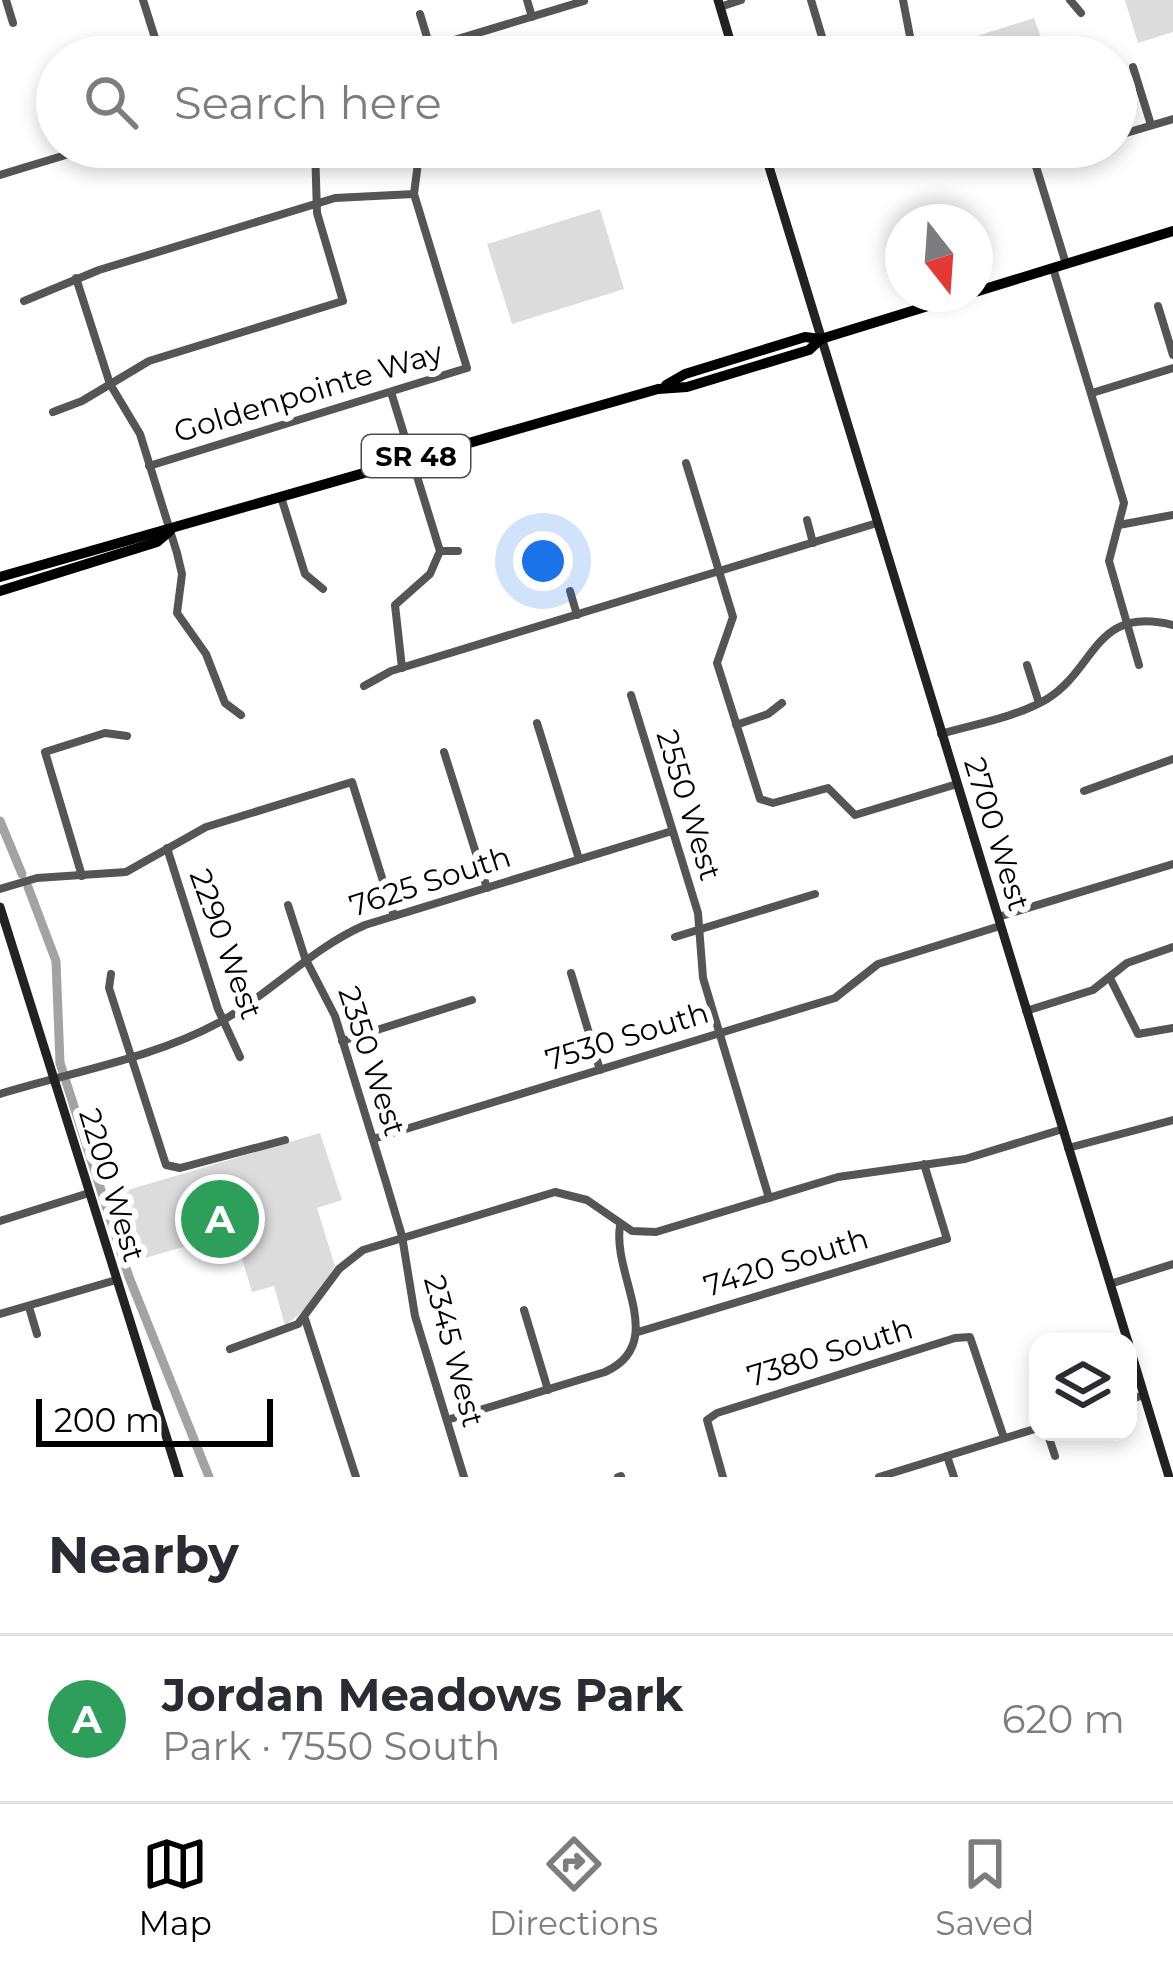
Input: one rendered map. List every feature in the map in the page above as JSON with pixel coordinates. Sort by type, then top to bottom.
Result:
[{"type":"main road","points":[[719,3],[729,36]]},
{"type":"main road","name":"2700 West","points":[[769,168],[1125,1333]]},
{"type":"main road","name":"SR 48","points":[[993,286],[1173,231]]},
{"type":"main road","name":"SR 48","points":[[0,577],[664,387],[687,387],[809,350],[820,339],[909,312]]},
{"type":"main road","name":"SR 48","points":[[0,591],[157,542],[170,531]]},
{"type":"main road","name":"2200 West","points":[[0,907],[60,1076],[89,1193],[179,1477]]},
{"type":"main road","name":"2700 West","points":[[1137,1372],[1169,1477]]},
{"type":"street","points":[[6,0],[13,22]]},
{"type":"street","points":[[143,0],[154,36]]},
{"type":"street","points":[[527,0],[532,17]]},
{"type":"street","points":[[719,3],[741,0]]},
{"type":"street","points":[[811,0],[822,36]]},
{"type":"street","points":[[903,0],[910,36]]},
{"type":"street","points":[[1070,0],[1081,14]]},
{"type":"street","points":[[478,36],[584,1]]},
{"type":"street","points":[[420,14],[427,36]]},
{"type":"street","points":[[1137,80],[1151,125]]},
{"type":"street","points":[[1137,129],[1173,119]]},
{"type":"street","points":[[0,175],[36,164]]},
{"type":"street","points":[[53,412],[157,358],[343,301],[316,204],[315,168]]},
{"type":"street","name":"Goldenpointe Way","points":[[149,466],[467,368],[414,194],[417,168]]},
{"type":"street","points":[[1036,168],[1124,503],[1109,561],[1139,665]]},
{"type":"street","points":[[24,301],[76,278],[316,204],[414,194]]},
{"type":"street","points":[[76,278],[110,384],[134,418],[170,531],[182,574],[177,613],[206,654],[225,703],[241,716]]},
{"type":"street","points":[[1158,306],[1173,355]]},
{"type":"street","points":[[1092,393],[1173,368]]},
{"type":"street","points":[[391,392],[440,551],[430,574],[394,605],[402,668]]},
{"type":"street","points":[[686,464],[734,623],[717,663],[764,802],[828,788],[855,815],[957,784]]},
{"type":"street","points":[[281,497],[305,574],[323,590]]},
{"type":"street","points":[[1119,525],[1173,514]]},
{"type":"street","points":[[807,520],[813,543]]},
{"type":"street","points":[[364,686],[402,668],[877,524]]},
{"type":"street","points":[[440,551],[458,551]]},
{"type":"street","points":[[570,591],[577,615]]},
{"type":"street","points":[[941,734],[1039,703],[1065,685],[1092,646],[1126,624],[1173,625]]},
{"type":"street","points":[[1027,665],[1039,703]]},
{"type":"street","name":"2550 West","points":[[631,695],[701,929],[703,978],[770,1198]]},
{"type":"street","points":[[736,725],[768,714],[782,703]]},
{"type":"street","points":[[537,723],[579,860]]},
{"type":"street","points":[[82,876],[45,752],[105,733],[127,736]]},
{"type":"street","points":[[444,752],[487,887]]},
{"type":"street","points":[[1084,791],[1173,759]]},
{"type":"street","points":[[0,889],[37,878],[126,872],[206,826],[352,782],[394,916]]},
{"type":"street","name":"7625 South","points":[[0,1094],[130,1055],[224,1020],[344,934],[672,831]]},
{"type":"street","name":"2290 West","points":[[167,848],[240,1057]]},
{"type":"street","name":"7530 South","points":[[373,1139],[844,994],[885,961],[1173,864]]},
{"type":"street","points":[[675,937],[815,894]]},
{"type":"street","name":"2350 West","points":[[288,905],[305,958],[330,1002],[402,1236]]},
{"type":"street","points":[[1026,1011],[1093,990],[1127,963],[1173,947]]},
{"type":"street","points":[[571,973],[600,1070]]},
{"type":"street","points":[[111,974],[109,988],[169,1167],[285,1140]]},
{"type":"street","points":[[1110,978],[1141,1036],[1173,1028]]},
{"type":"street","points":[[342,1041],[472,1000]]},
{"type":"street","points":[[1069,1148],[1173,1120]]},
{"type":"street","points":[[230,1349],[305,1319],[349,1258],[402,1236],[555,1192],[587,1200],[620,1226],[656,1232],[838,1177],[980,1156],[1063,1129]]},
{"type":"street","name":"7420 South","points":[[638,1332],[947,1238],[924,1164]]},
{"type":"street","points":[[0,1221],[89,1193]]},
{"type":"street","points":[[447,1420],[617,1366],[632,1352],[638,1332],[619,1259],[620,1226]]},
{"type":"street","name":"2345 West","points":[[402,1236],[412,1304],[464,1477]]},
{"type":"street","points":[[1110,1284],[1173,1264]]},
{"type":"street","points":[[0,1314],[116,1280]]},
{"type":"street","points":[[29,1306],[38,1334]]},
{"type":"street","points":[[524,1310],[548,1390]]},
{"type":"street","points":[[305,1319],[356,1477]]},
{"type":"street","name":"7380 South","points":[[723,1477],[706,1420],[970,1337],[1004,1438]]},
{"type":"street","points":[[1137,1397],[1144,1395]]},
{"type":"street","points":[[879,1477],[1029,1431]]},
{"type":"street","points":[[1049,1441],[1054,1456]]},
{"type":"street","points":[[947,1456],[953,1477]]},
{"type":"shaded area","points":[[1125,0],[1173,0],[1173,32],[1138,43]]},
{"type":"shaded area","points":[[1034,18],[1040,36],[977,36]]},
{"type":"shaded area","points":[[600,209],[624,289],[512,324],[487,244]]},
{"type":"shaded area","points":[[320,1133],[342,1200],[317,1208],[335,1266],[310,1305],[285,1326],[274,1286],[252,1292],[234,1232],[135,1261],[111,1195]]},
{"type":"waterway","points":[[0,821],[22,874]]},
{"type":"waterway","points":[[28,887],[56,961],[60,1063],[129,1277],[209,1477]]},
{"type":"place","name":"Jordan Meadows Park","points":[[220,1219]]}]
